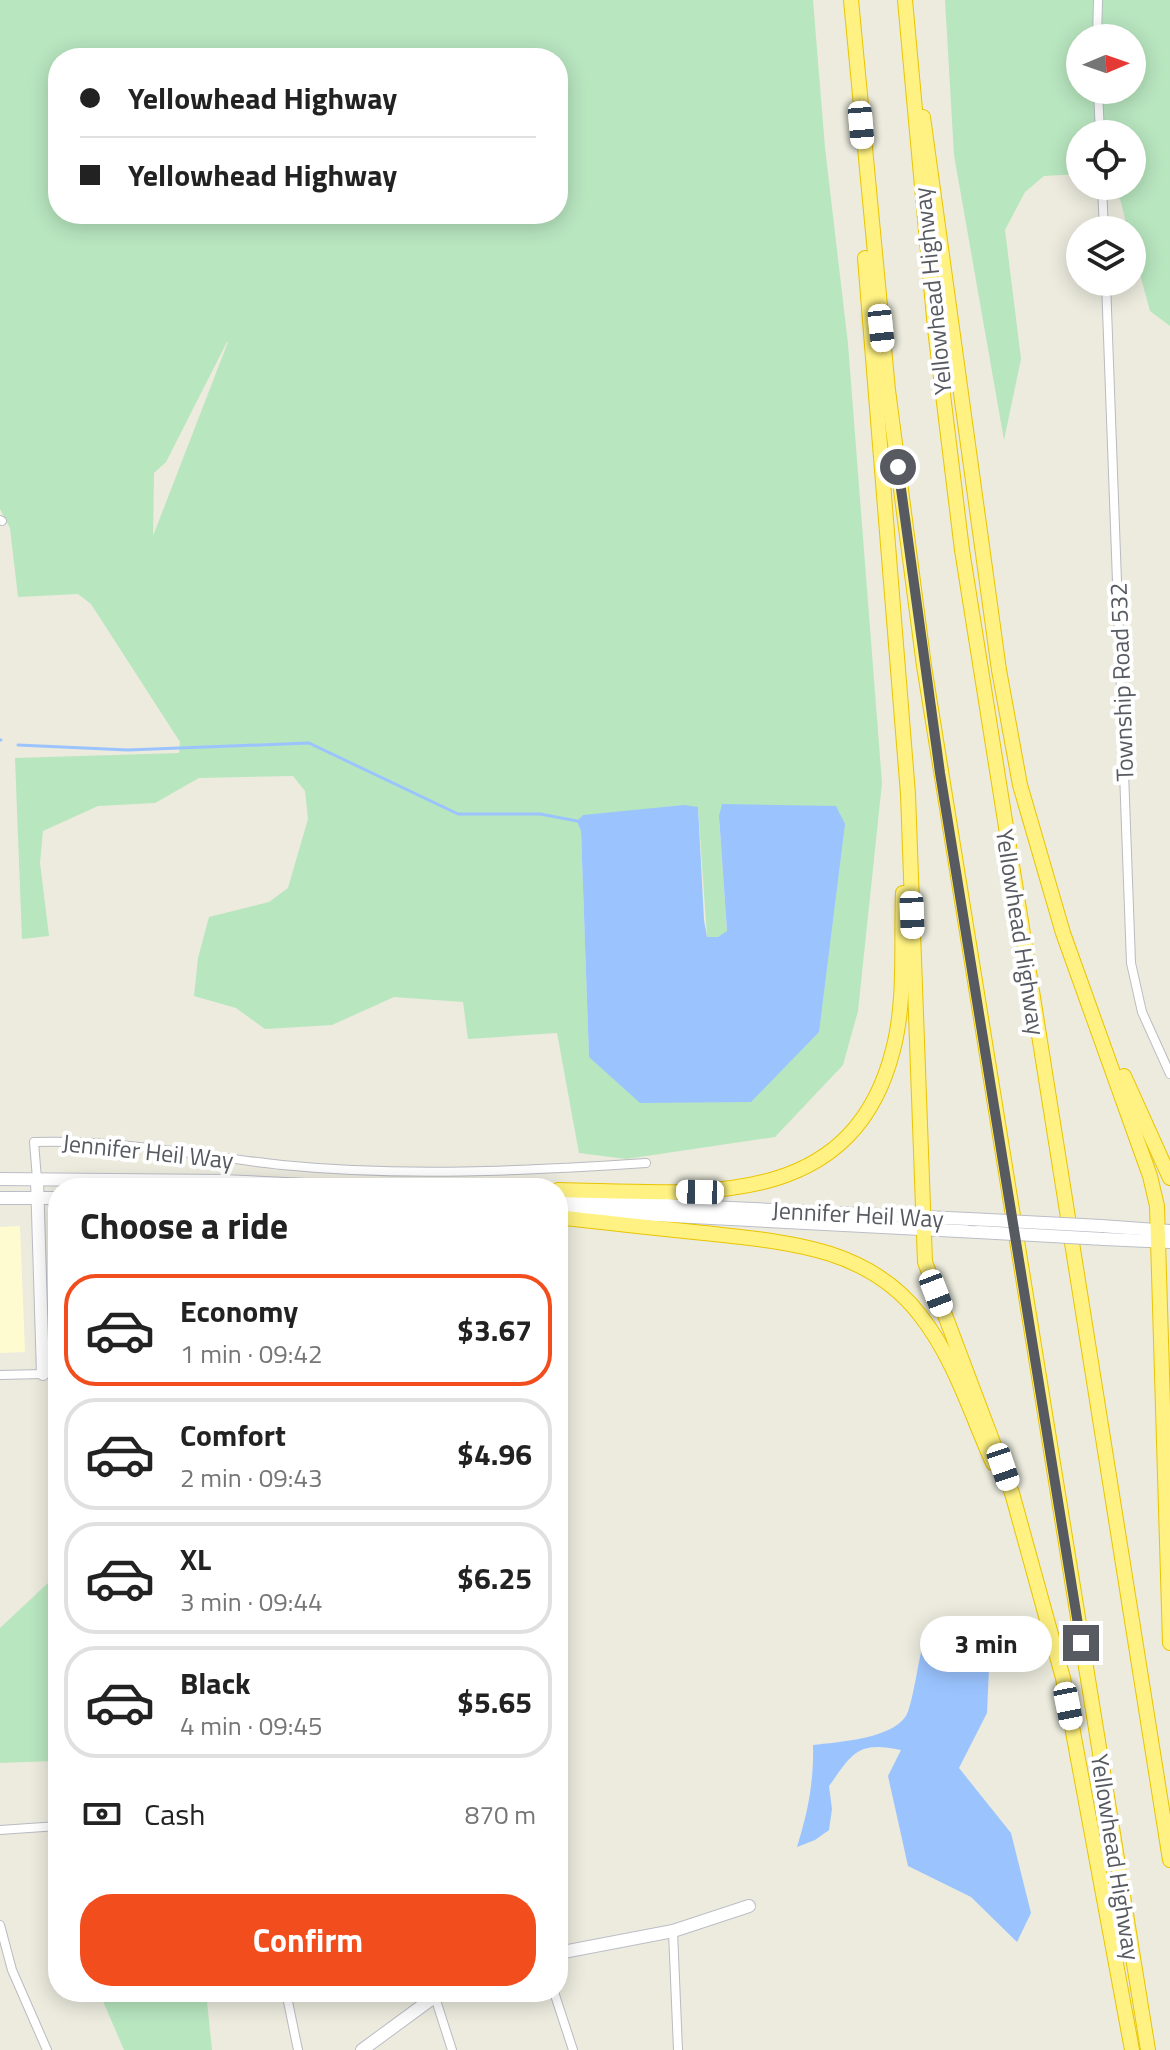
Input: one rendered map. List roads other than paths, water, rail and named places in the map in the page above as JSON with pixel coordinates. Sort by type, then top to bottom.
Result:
[{"type":"highway","name":"Yellowhead Highway","points":[[851,0],[868,202],[900,490],[940,773],[1148,2050]]},
{"type":"highway","name":"Yellowhead Highway","points":[[905,0],[935,329],[977,656],[1170,1860]]},
{"type":"highway","points":[[910,70],[921,102],[1009,723],[1037,852],[1150,1176],[1165,1237],[1170,1643]]},
{"type":"highway","points":[[868,202],[864,251],[869,338],[903,708],[925,1262],[994,1442],[1031,1556],[1063,1678],[1132,2050]]},
{"type":"highway","points":[[568,1190],[700,1192],[747,1188],[780,1180],[805,1168],[851,1130],[873,1101],[893,1049],[898,1022],[904,866],[909,833]]},
{"type":"highway","points":[[1079,978],[1170,1178]]},
{"type":"highway","points":[[568,1218],[813,1247],[850,1260],[887,1282],[919,1314],[948,1360],[1031,1556]]},
{"type":"main road","name":"Jennifer Heil Way","points":[[0,1179],[48,1179]]},
{"type":"main road","points":[[37,1179],[43,1374]]},
{"type":"main road","points":[[0,1198],[48,1198]]},
{"type":"main road","name":"Jennifer Heil Way","points":[[568,1201],[922,1223]]},
{"type":"main road","name":"Jennifer Heil Way","points":[[568,1210],[922,1223],[969,1219],[1102,1233]]},
{"type":"main road","points":[[922,1223],[978,1232],[1165,1237]]},
{"type":"main road","points":[[568,1951],[673,1931],[749,1906]]},
{"type":"main road","points":[[362,2050],[425,2002]]},
{"type":"street","points":[[1097,24],[1098,0]]},
{"type":"street","name":"Township Road 532","points":[[1107,296],[1131,963],[1142,1012],[1170,1074]]},
{"type":"street","name":"Jennifer Heil Way","points":[[37,1179],[34,1142],[105,1142],[283,1165],[383,1172],[521,1170],[646,1163]]},
{"type":"street","points":[[0,1375],[43,1374]]},
{"type":"street","points":[[0,1830],[48,1827]]},
{"type":"street","points":[[0,1925],[12,1970],[47,2050]]},
{"type":"street","points":[[673,1931],[678,2050]]},
{"type":"street","points":[[288,2002],[298,2050]]},
{"type":"street","points":[[439,2002],[452,2050]]},
{"type":"street","points":[[557,2002],[573,2050]]},
{"type":"water","points":[[722,804],[836,806],[845,824],[819,1032],[751,1102],[640,1103],[589,1057],[581,831],[577,821],[583,815],[684,805],[698,807],[704,920],[707,937],[718,937],[727,931],[719,816]]},
{"type":"water","points":[[965,1637],[989,1668],[987,1713],[959,1768],[1011,1833],[1031,1913],[1017,1942],[971,1897],[908,1866],[888,1776],[901,1750],[875,1747],[858,1752],[851,1758],[829,1786],[832,1809],[829,1830],[797,1847],[810,1796],[813,1745],[863,1738],[899,1724],[908,1711],[923,1644]]},
{"type":"waterway","points":[[18,745],[128,750],[309,743],[458,814],[540,814],[577,821]]}]
